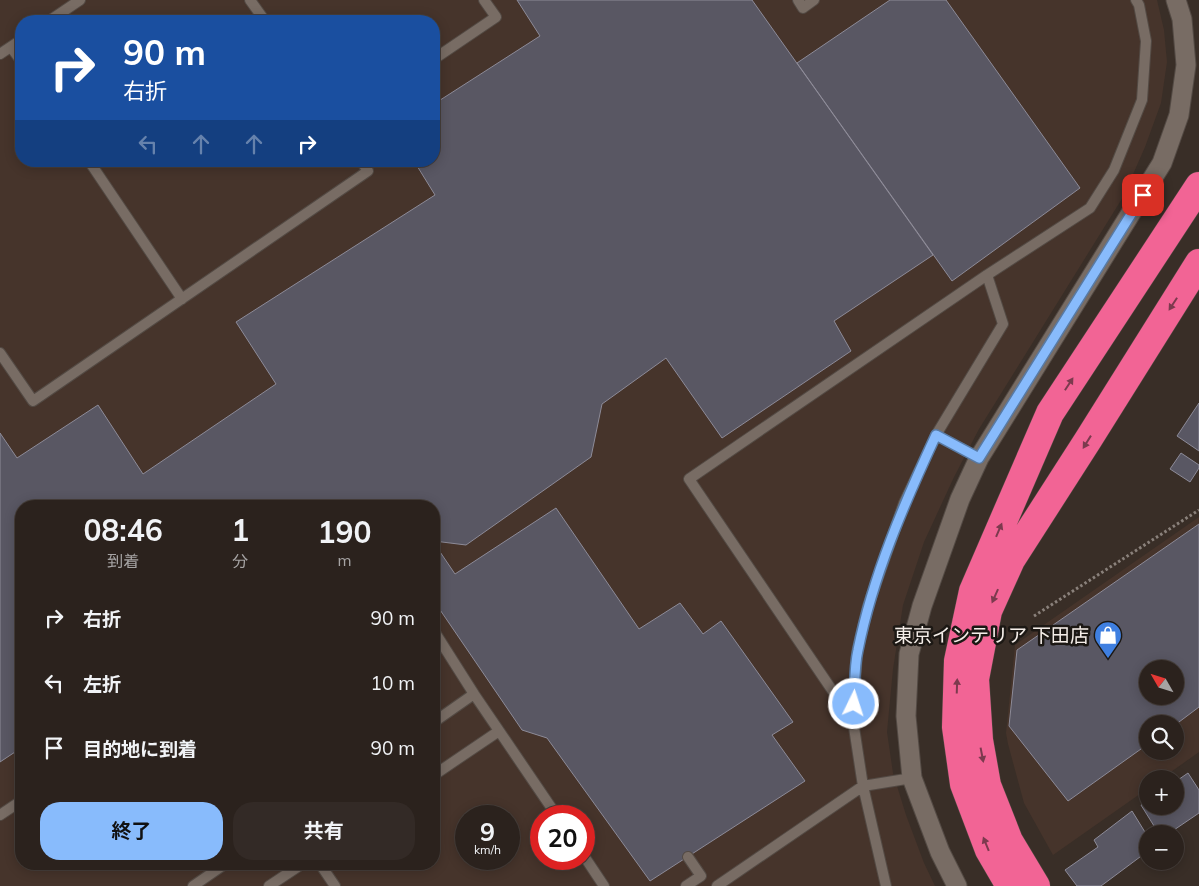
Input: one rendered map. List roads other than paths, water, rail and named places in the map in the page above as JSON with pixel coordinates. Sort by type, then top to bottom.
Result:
[{"type":"highway","points":[[1010,886],[989,850],[964,784],[956,727],[958,661],[973,591],[1050,413],[1199,186]]},
{"type":"highway","points":[[1036,886],[1009,841],[987,785],[979,740],[975,679],[988,611],[1011,560],[1199,263]]},
{"type":"street","points":[[957,886],[940,852],[912,778],[906,716],[909,654],[922,606],[960,499],[979,458],[1162,164],[1179,114],[1186,64],[1182,19],[1176,0]]},
{"type":"lane","points":[[58,15],[80,0]]},
{"type":"lane","points":[[250,0],[261,15]]},
{"type":"lane","points":[[440,55],[496,17],[484,0]]},
{"type":"lane","points":[[798,0],[803,8],[814,0]]},
{"type":"lane","points":[[853,721],[688,479],[987,275],[1090,208],[1114,170],[1142,100],[1146,41],[1136,0]]},
{"type":"lane","points":[[0,54],[15,44]]},
{"type":"lane","points":[[11,46],[15,52]]},
{"type":"lane","points":[[93,167],[182,299]]},
{"type":"lane","points":[[0,353],[33,401],[368,171],[365,167]]},
{"type":"lane","points":[[886,886],[863,786],[853,721],[857,652],[868,606],[904,504],[936,435],[1003,324],[987,275]]},
{"type":"lane","points":[[936,435],[979,458]]},
{"type":"lane","points":[[440,640],[549,805]]},
{"type":"lane","points":[[440,718],[474,694]]},
{"type":"lane","points":[[440,771],[499,731]]},
{"type":"lane","points":[[717,886],[863,786],[912,778]]},
{"type":"lane","points":[[0,815],[15,805]]},
{"type":"lane","points":[[686,886],[701,876],[688,857]]},
{"type":"lane","points":[[199,884],[217,870]]},
{"type":"lane","points":[[268,886],[293,870]]},
{"type":"lane","points":[[324,870],[335,886]]},
{"type":"lane","points":[[593,870],[604,886]]},
{"type":"place","name":"東京インテリア 下田店","points":[[1108,659]]}]
